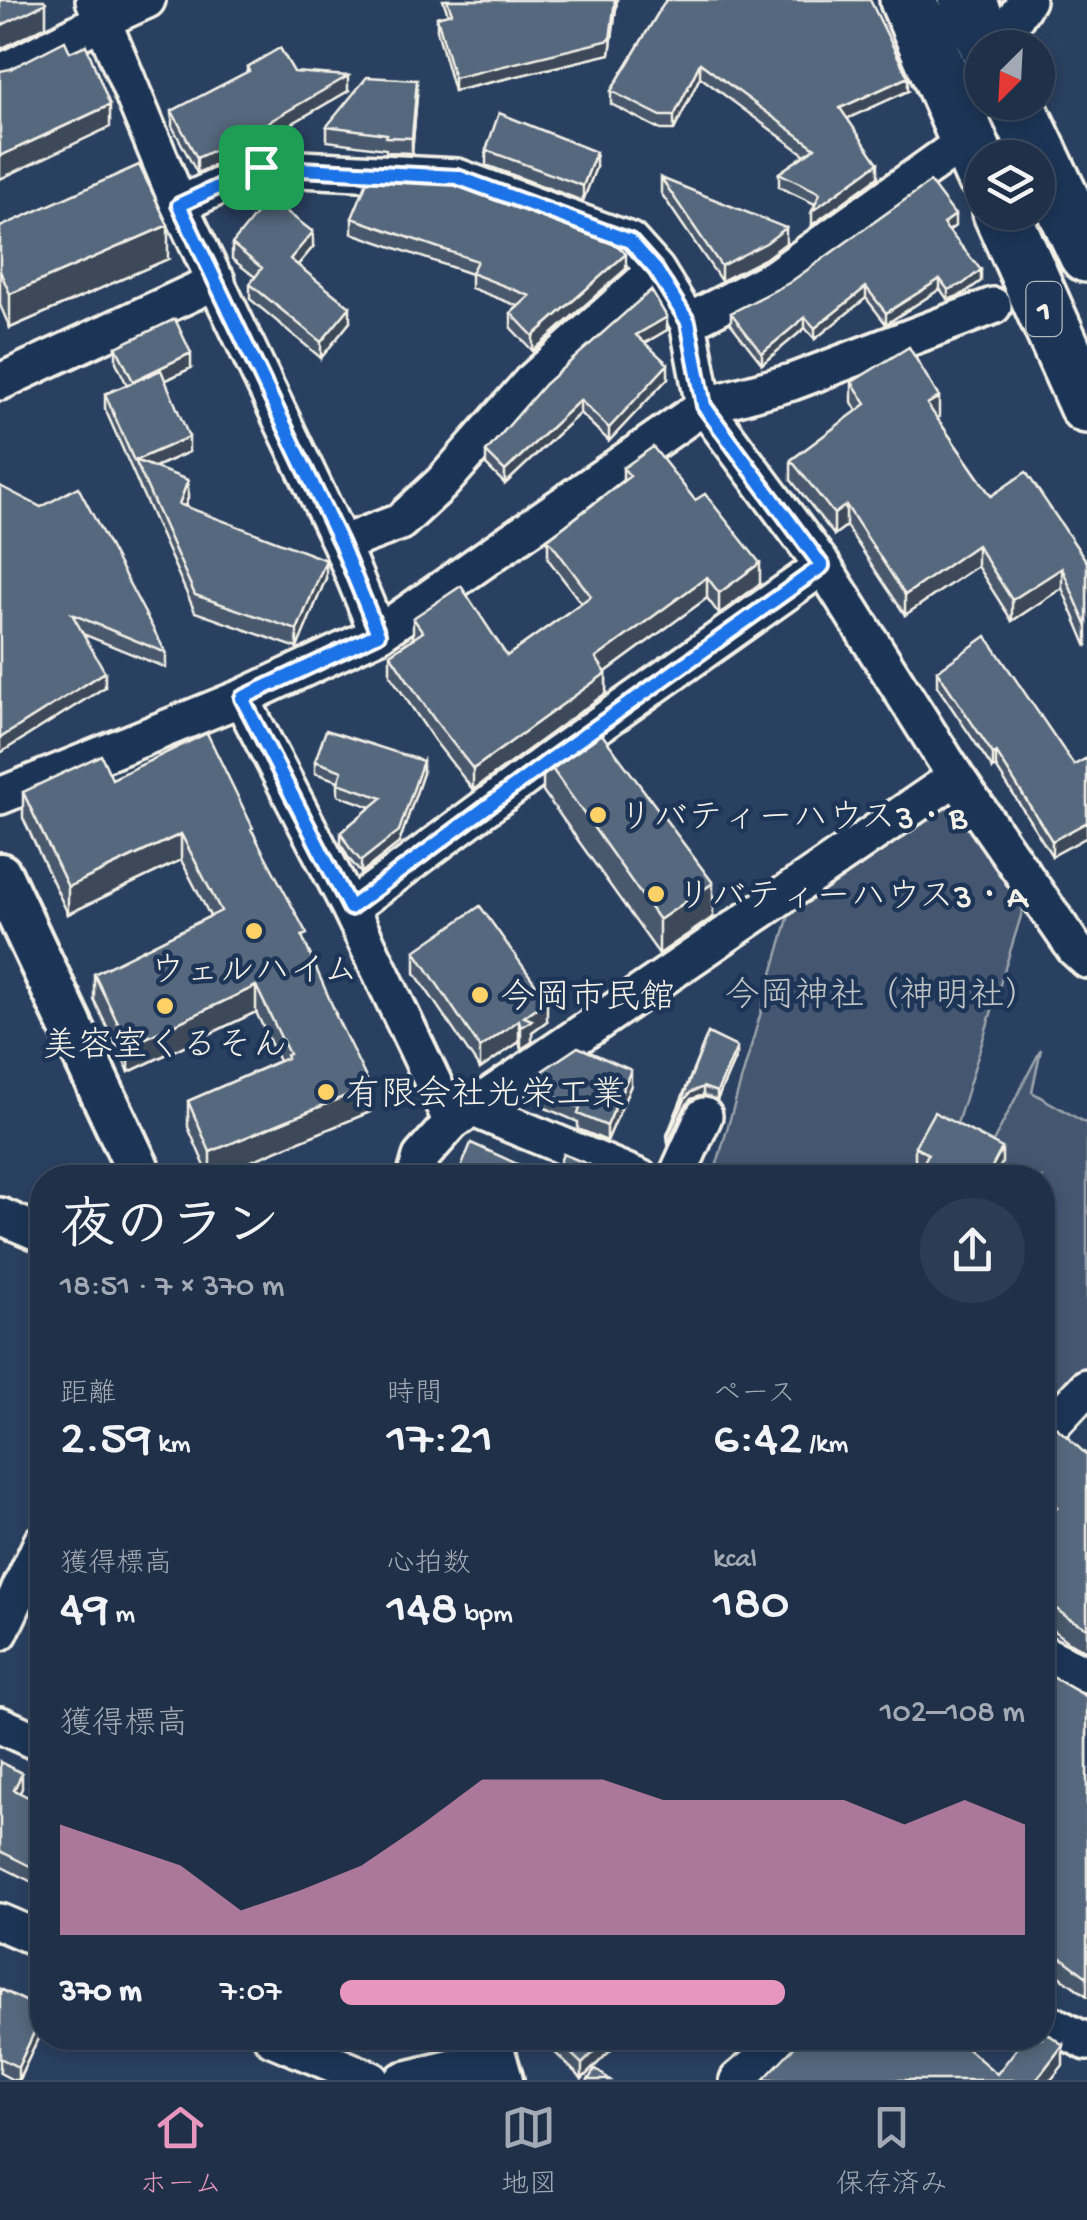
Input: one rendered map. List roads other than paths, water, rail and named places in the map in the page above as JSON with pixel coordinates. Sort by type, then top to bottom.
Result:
[{"type":"highway","points":[[908,0],[969,140]]},
{"type":"highway","points":[[967,0],[983,30]]},
{"type":"highway","name":"1","points":[[1024,120],[1087,254]]},
{"type":"highway","name":"1","points":[[1009,230],[1087,406]]},
{"type":"street","points":[[0,73],[98,10],[146,0]]},
{"type":"street","points":[[1005,30],[1027,0]]},
{"type":"street","points":[[98,10],[179,205],[341,544],[378,634]]},
{"type":"street","points":[[688,322],[777,276],[965,161]]},
{"type":"street","points":[[179,205],[261,167],[457,177],[630,241],[656,270],[688,322],[704,406],[822,566],[956,777],[1083,947]]},
{"type":"street","points":[[341,544],[400,522],[442,484],[530,383],[656,270]]},
{"type":"street","points":[[0,382],[217,281]]},
{"type":"street","points":[[0,796],[242,698],[378,634],[704,406],[792,382],[993,306]]},
{"type":"street","points":[[350,908],[822,566]]},
{"type":"street","points":[[242,698],[463,1116],[603,1165]]},
{"type":"street","points":[[419,1165],[421,1157],[463,1116],[956,777]]},
{"type":"street","points":[[0,876],[136,1165]]},
{"type":"street","points":[[682,1165],[704,1116]]},
{"type":"street","points":[[0,1216],[30,1229]]},
{"type":"street","points":[[1055,1421],[1087,1387]]},
{"type":"street","points":[[0,1632],[30,1568]]},
{"type":"street","points":[[0,1724],[30,1738]]},
{"type":"street","points":[[0,1922],[30,1935]]},
{"type":"street","points":[[1055,2025],[1087,2042]]},
{"type":"street","points":[[301,2050],[372,2080]]},
{"type":"street","points":[[738,2080],[774,2050]]},
{"type":"street","points":[[403,2080],[495,2059]]},
{"type":"place","name":"リバティーハウス3・B","points":[[598,815]]},
{"type":"place","name":"リバティーハウス3・A","points":[[656,894]]},
{"type":"place","name":"ウェルハイム","points":[[254,931]]},
{"type":"place","name":"今岡市民館","points":[[480,995]]},
{"type":"place","name":"美容室くるそん","points":[[165,1006]]},
{"type":"place","name":"有限会社光栄工業","points":[[326,1092]]},
{"type":"park label","name":"今岡神社（神明社）","points":[[882,993]]}]
